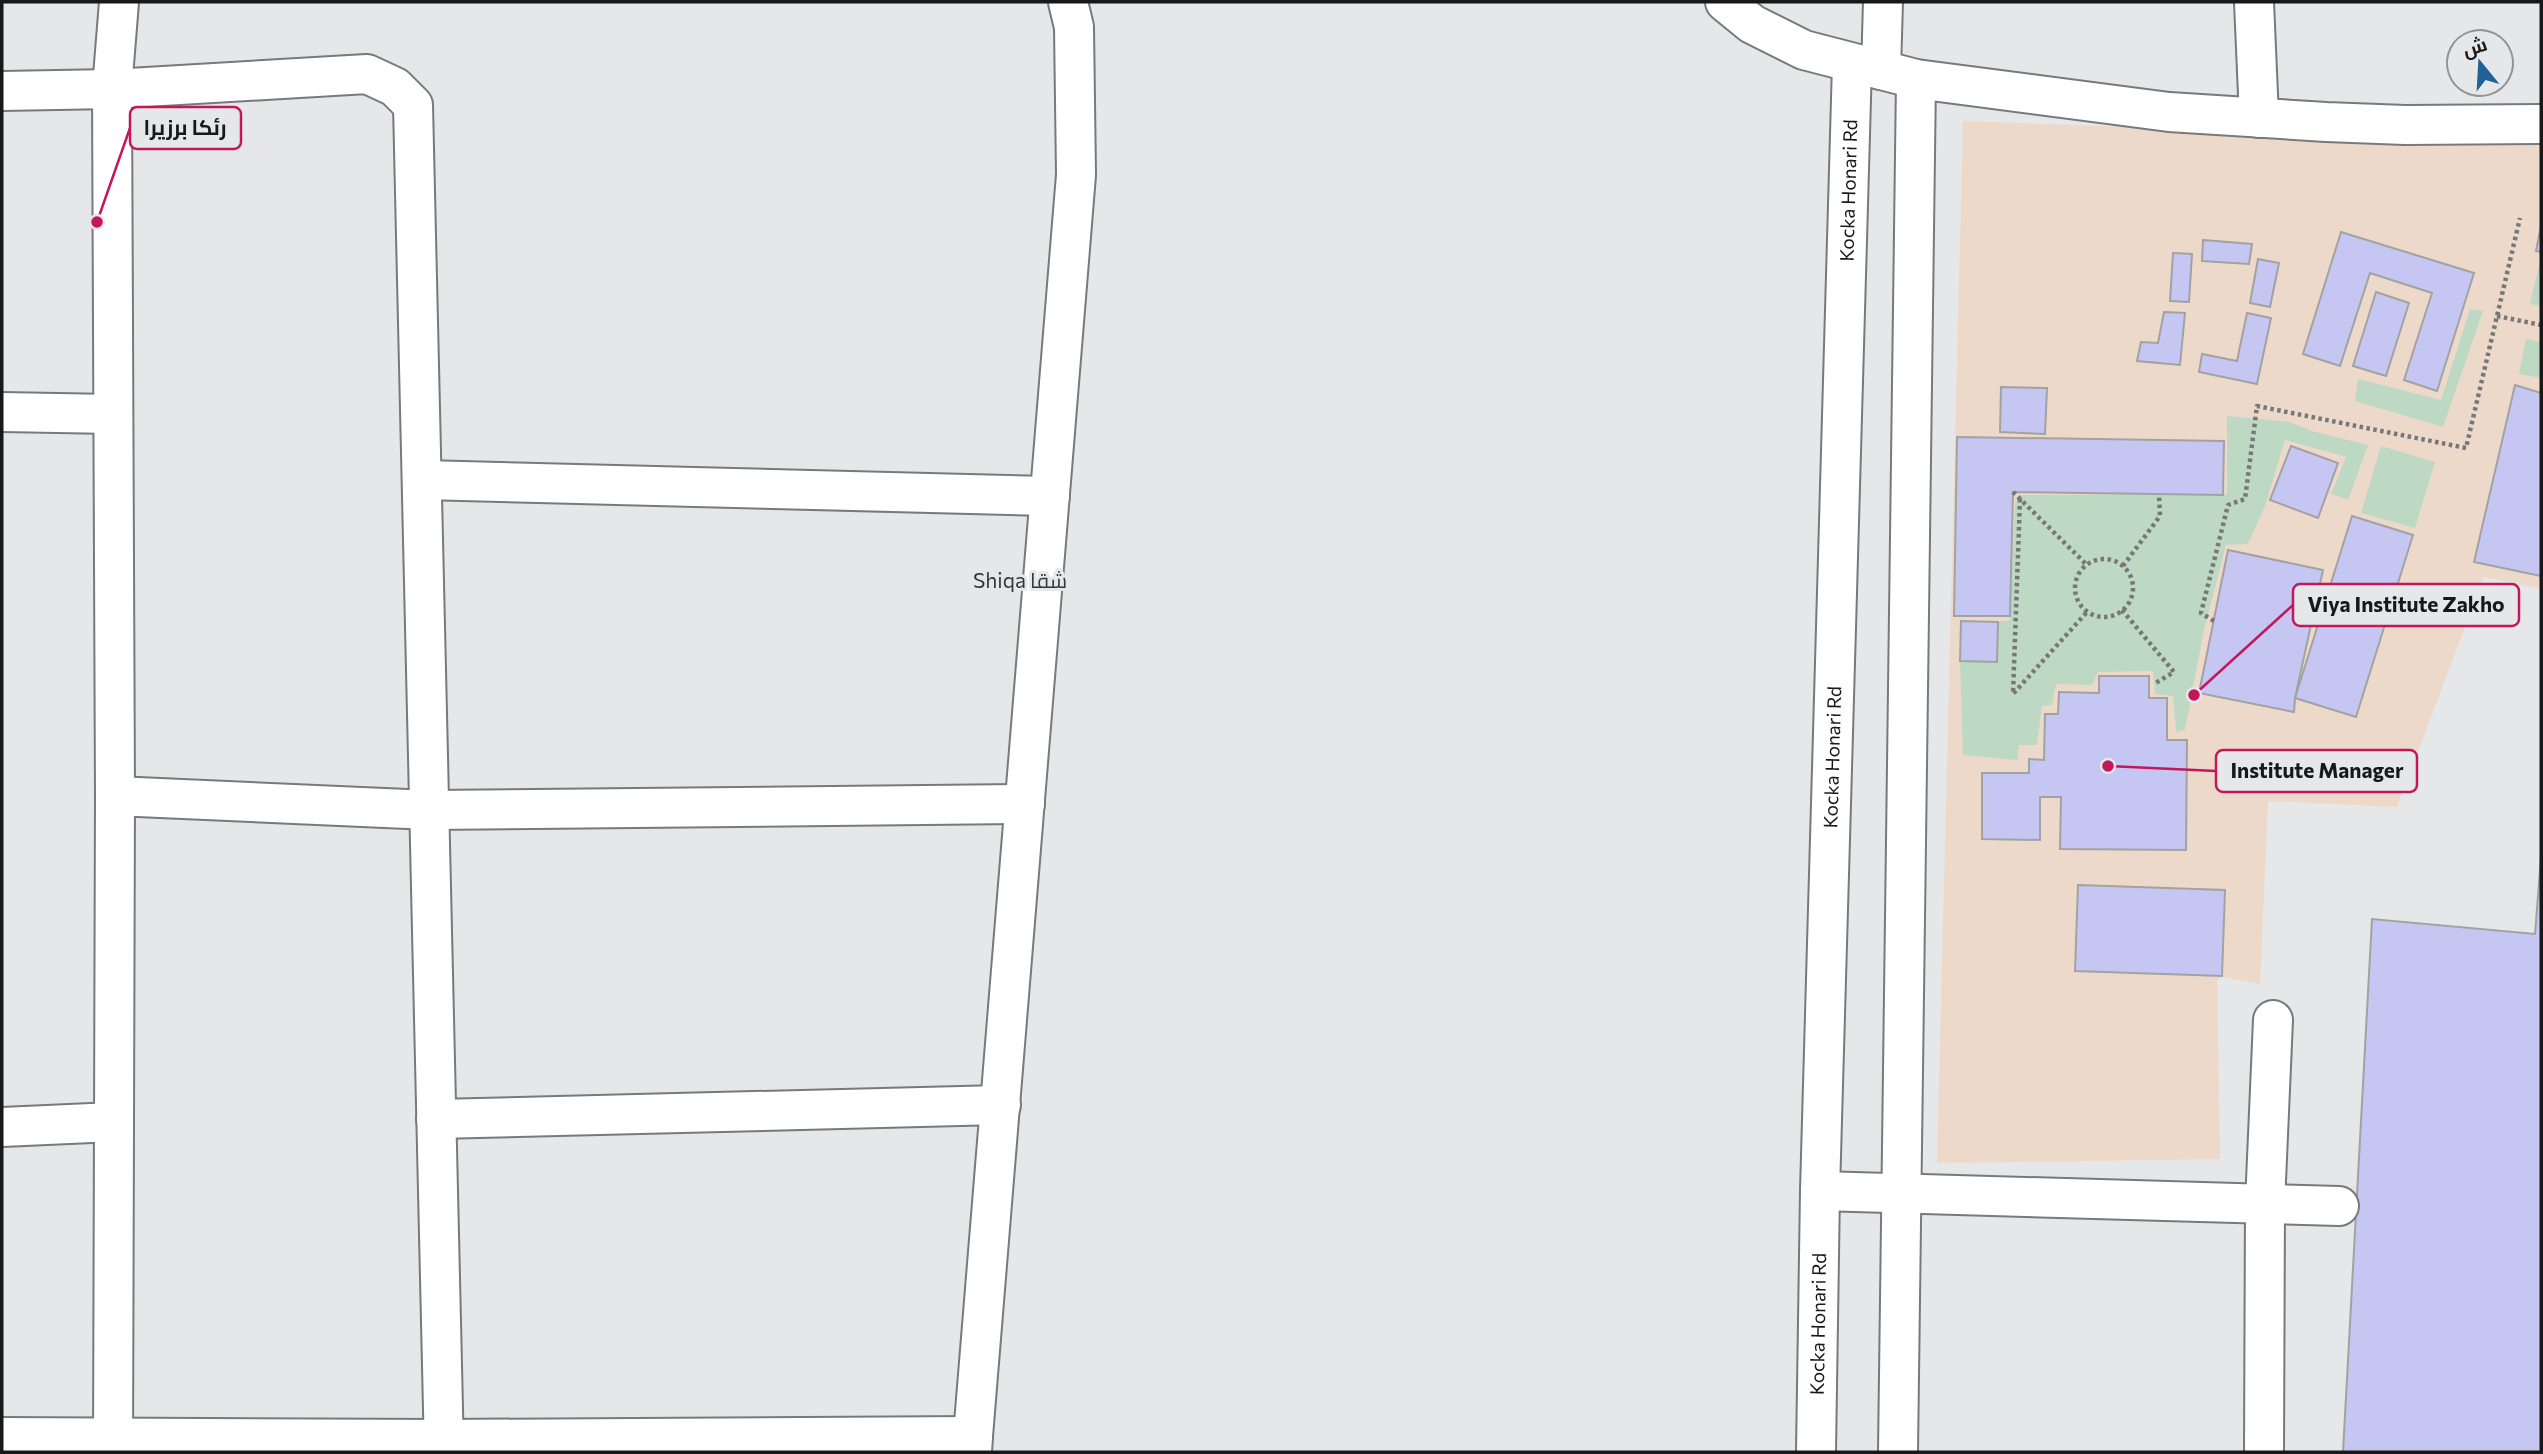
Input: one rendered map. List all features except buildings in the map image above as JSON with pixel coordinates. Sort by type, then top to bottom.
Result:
[{"type":"street","points":[[113,1445],[115,796],[111,89],[118,2]]},
{"type":"street","points":[[2,1437],[113,1445],[973,1444],[1076,175],[1074,27],[1068,2]]},
{"type":"street","points":[[1725,2],[1752,24],[1804,50],[1883,71],[2169,112],[2405,125],[2541,124]]},
{"type":"street","points":[[1883,2],[1902,1194],[1898,1452]]},
{"type":"street","points":[[2254,2],[2259,118]]},
{"type":"street","name":"Kocka Honari Rd","points":[[1816,1452],[1820,1191],[1883,71]]},
{"type":"street","points":[[2,90],[111,89],[367,74],[395,87],[413,105],[443,1446]]},
{"type":"street","points":[[2,412],[113,414]]},
{"type":"street","points":[[423,480],[1050,496]]},
{"type":"street","points":[[115,796],[430,810],[1025,804]]},
{"type":"street","points":[[2264,1452],[2264,1204],[2273,1020]]},
{"type":"street","points":[[436,1119],[1000,1105]]},
{"type":"street","points":[[2,1127],[114,1122]]},
{"type":"street","points":[[1820,1191],[2339,1206]]},
{"type":"path","points":[[2214,621],[2200,613],[2228,505],[2245,499],[2257,406],[2466,448],[2520,218]]},
{"type":"path","points":[[2497,316],[2541,325]]},
{"type":"path","points":[[2013,492],[2087,565]]},
{"type":"path","points":[[2122,566],[2160,516],[2159,495]]},
{"type":"path","points":[[2020,499],[2013,694],[2087,612]]},
{"type":"path","points":[[2104,560],[2122,566],[2129,574],[2132,593],[2129,603],[2114,615],[2105,617],[2087,612],[2076,597],[2075,589],[2080,571],[2087,565],[2104,560]]},
{"type":"path","points":[[2122,610],[2174,672],[2154,684]]},
{"type":"shaded area","points":[[1963,121],[2541,142],[2541,589],[2484,577],[2397,807],[2268,801],[2260,984],[2223,977],[2217,980],[2220,1159],[1937,1163]]},
{"type":"green space","points":[[2539,265],[2541,266],[2541,306],[2530,304]]},
{"type":"green space","points":[[2470,309],[2483,311],[2443,427],[2355,401],[2358,379],[2441,400]]},
{"type":"green space","points":[[2526,339],[2541,342],[2541,378],[2519,374]]},
{"type":"green space","points":[[2227,416],[2290,422],[2312,431],[2368,445],[2348,500],[2331,494],[2346,457],[2285,440],[2265,506],[2248,544],[2226,545],[2204,630],[2185,730],[2176,732],[2173,696],[2155,694],[2153,671],[2098,672],[2092,685],[2056,684],[2052,705],[2042,706],[2037,745],[2019,745],[2017,760],[1963,755],[1960,661],[1997,662],[1998,622],[2010,620],[2015,502],[2020,495],[2227,494]]},
{"type":"green space","points":[[2381,446],[2435,462],[2415,528],[2361,513]]},
{"type":"place","name":"رئكا برزيرا","points":[[97,222]]},
{"type":"place","name":"Viya Institute Zakho","points":[[2194,695]]},
{"type":"place","name":"Institute Manager","points":[[2108,766]]},
{"type":"district","name":"Shiqa شقا","points":[[1020,581]]}]
